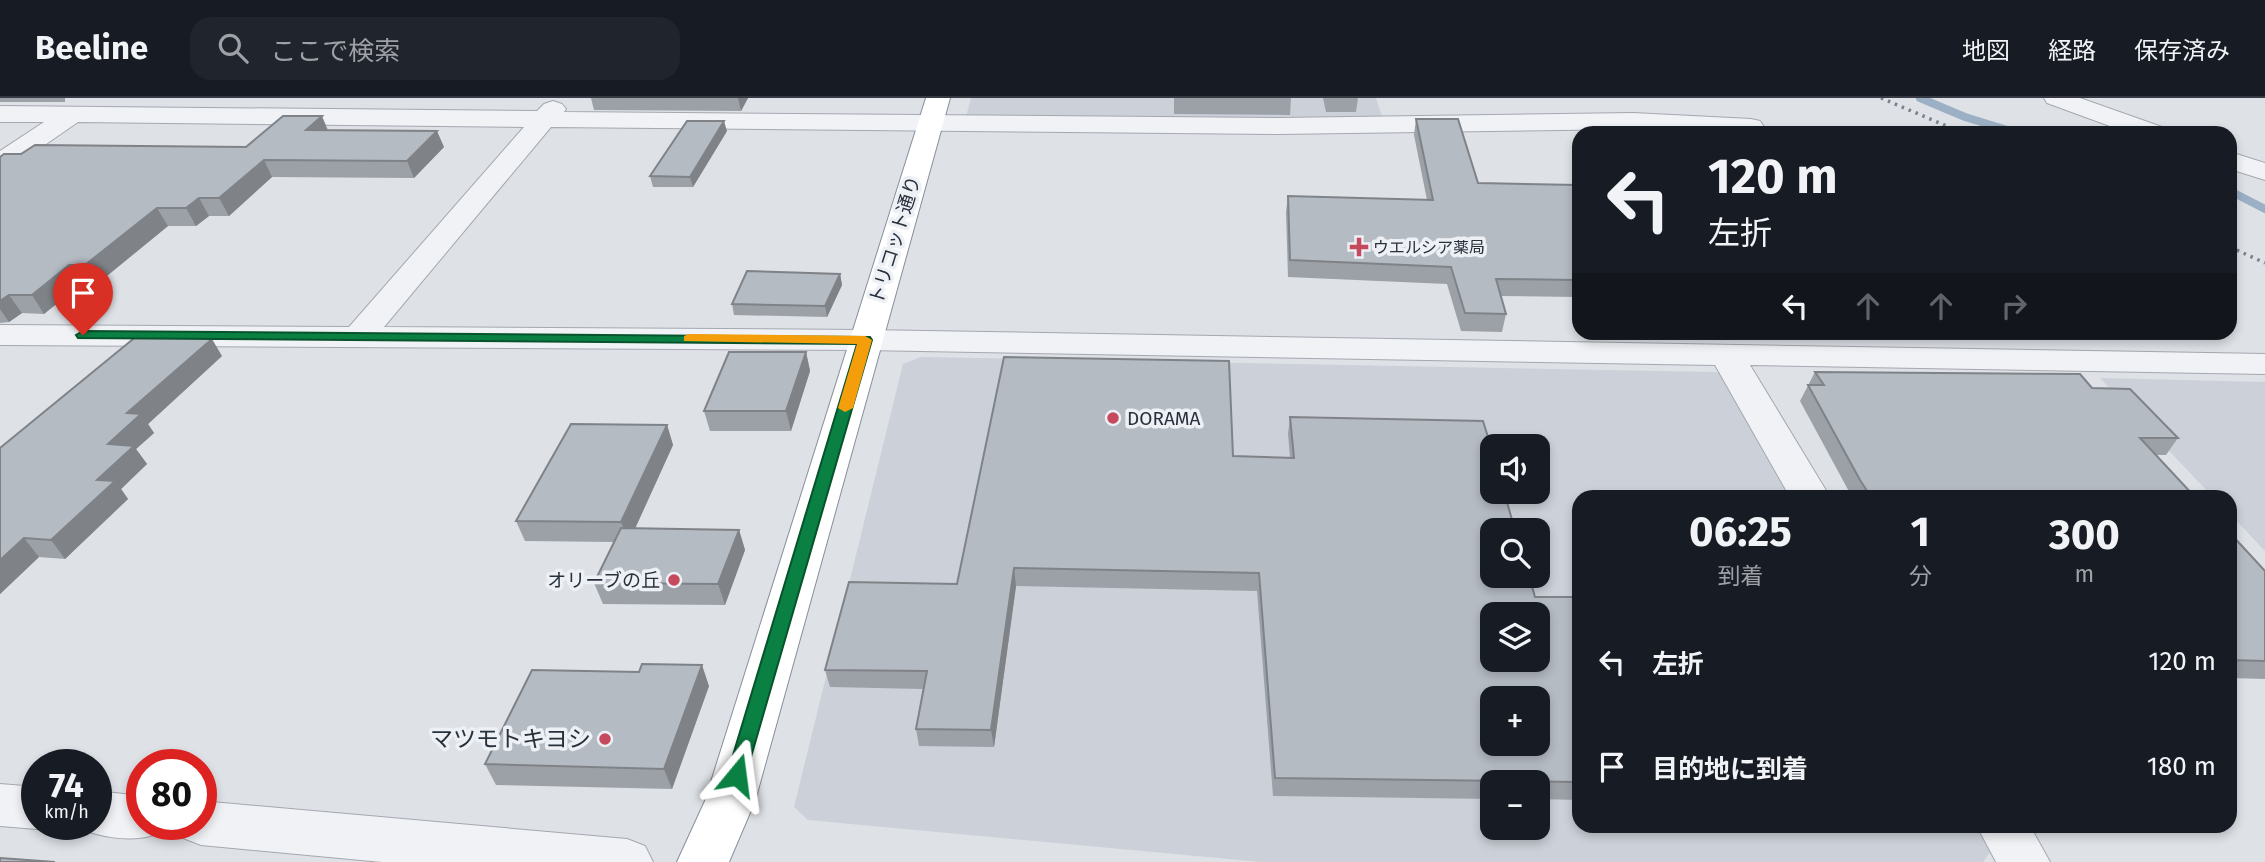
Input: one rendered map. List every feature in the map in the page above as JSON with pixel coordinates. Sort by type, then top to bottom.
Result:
[{"type":"highway","name":"トリコット通り","points":[[703,862],[730,801],[934,110]]},
{"type":"street","points":[[178,116],[204,98]]},
{"type":"street","points":[[359,336],[562,98]]},
{"type":"street","points":[[1436,98],[1444,123]]},
{"type":"street","points":[[1715,98],[1739,113],[1750,126]]},
{"type":"street","points":[[2056,98],[2134,126]]},
{"type":"street","points":[[0,114],[542,121],[934,110],[1280,126],[1633,121],[1700,126]]},
{"type":"street","points":[[0,163],[72,115]]},
{"type":"street","points":[[2237,162],[2265,172]]},
{"type":"street","points":[[0,335],[865,340],[1727,356],[1842,345],[2265,364]]},
{"type":"street","points":[[1727,356],[1806,490]]},
{"type":"street","points":[[0,804],[21,806]]},
{"type":"street","points":[[217,824],[627,862]]},
{"type":"street","points":[[2006,833],[2024,862]]},
{"type":"shaded area","points":[[971,98],[1376,98],[1383,120],[966,117]]},
{"type":"shaded area","points":[[921,357],[1716,372],[1724,374],[1790,490],[1572,490],[1572,833],[1986,833],[1994,847],[1983,862],[1261,862],[808,820],[794,807],[903,364]]},
{"type":"shaded area","points":[[2100,378],[2265,382],[2265,551],[2237,521],[2237,490],[2206,490]]},
{"type":"building","points":[[283,116],[322,116],[306,130],[437,131],[407,161],[264,160],[219,198],[199,198],[186,208],[157,208],[85,265],[69,265],[32,295],[9,295],[0,301],[0,157],[4,154],[21,154],[35,145],[246,147]]},
{"type":"building","points":[[1416,119],[1458,119],[1478,183],[1572,185],[1572,280],[1496,279],[1506,314],[1465,313],[1451,267],[1290,260],[1288,196],[1433,200]]},
{"type":"building","points":[[687,121],[724,121],[690,177],[650,176]]},
{"type":"building","points":[[747,271],[840,274],[825,306],[732,304]]},
{"type":"building","points":[[138,335],[212,339],[127,413],[141,414],[108,444],[134,446],[97,480],[115,481],[51,540],[24,538],[0,560],[0,448]]},
{"type":"building","points":[[729,352],[806,352],[786,411],[704,411]]},
{"type":"building","points":[[1004,357],[1229,361],[1233,456],[1294,458],[1290,417],[1483,421],[1487,434],[1480,434],[1480,504],[1507,504],[1512,518],[1480,518],[1480,588],[1532,588],[1535,597],[1572,597],[1572,782],[1550,782],[1550,770],[1480,770],[1480,781],[1275,778],[1259,573],[1014,568],[991,730],[916,729],[927,671],[825,670],[849,582],[957,584]]},
{"type":"building","points":[[1815,372],[2080,374],[2092,388],[2130,389],[2178,438],[2140,438],[2188,490],[1866,490],[1808,385],[1824,385]]},
{"type":"building","points":[[571,424],[667,425],[621,522],[516,521]]},
{"type":"building","points":[[621,528],[739,530],[718,584],[594,583]]},
{"type":"building","points":[[2237,541],[2265,571],[2265,661],[2237,660]]},
{"type":"building","name":"マツモトキヨシ","points":[[642,664],[702,665],[664,769],[485,764],[532,670],[639,672]]},
{"type":"building","points":[[0,858],[55,862],[0,862]]},
{"type":"waterway","points":[[1920,98],[1994,126]]},
{"type":"waterway","points":[[2237,195],[2265,209]]},
{"type":"railway","points":[[1881,98],[1947,126]]},
{"type":"railway","points":[[2237,250],[2265,263]]},
{"type":"slow traffic","points":[[689,339],[865,340],[845,408]]},
{"type":"place","name":"ウエルシア薬局","points":[[1359,247]]},
{"type":"place","name":"DORAMA","points":[[1113,418]]},
{"type":"place","name":"オリーブの丘","points":[[674,580]]},
{"type":"place","name":"マツモトキヨシ","points":[[605,739]]},
{"type":"route","points":[[83,335],[865,340],[737,775]]}]
